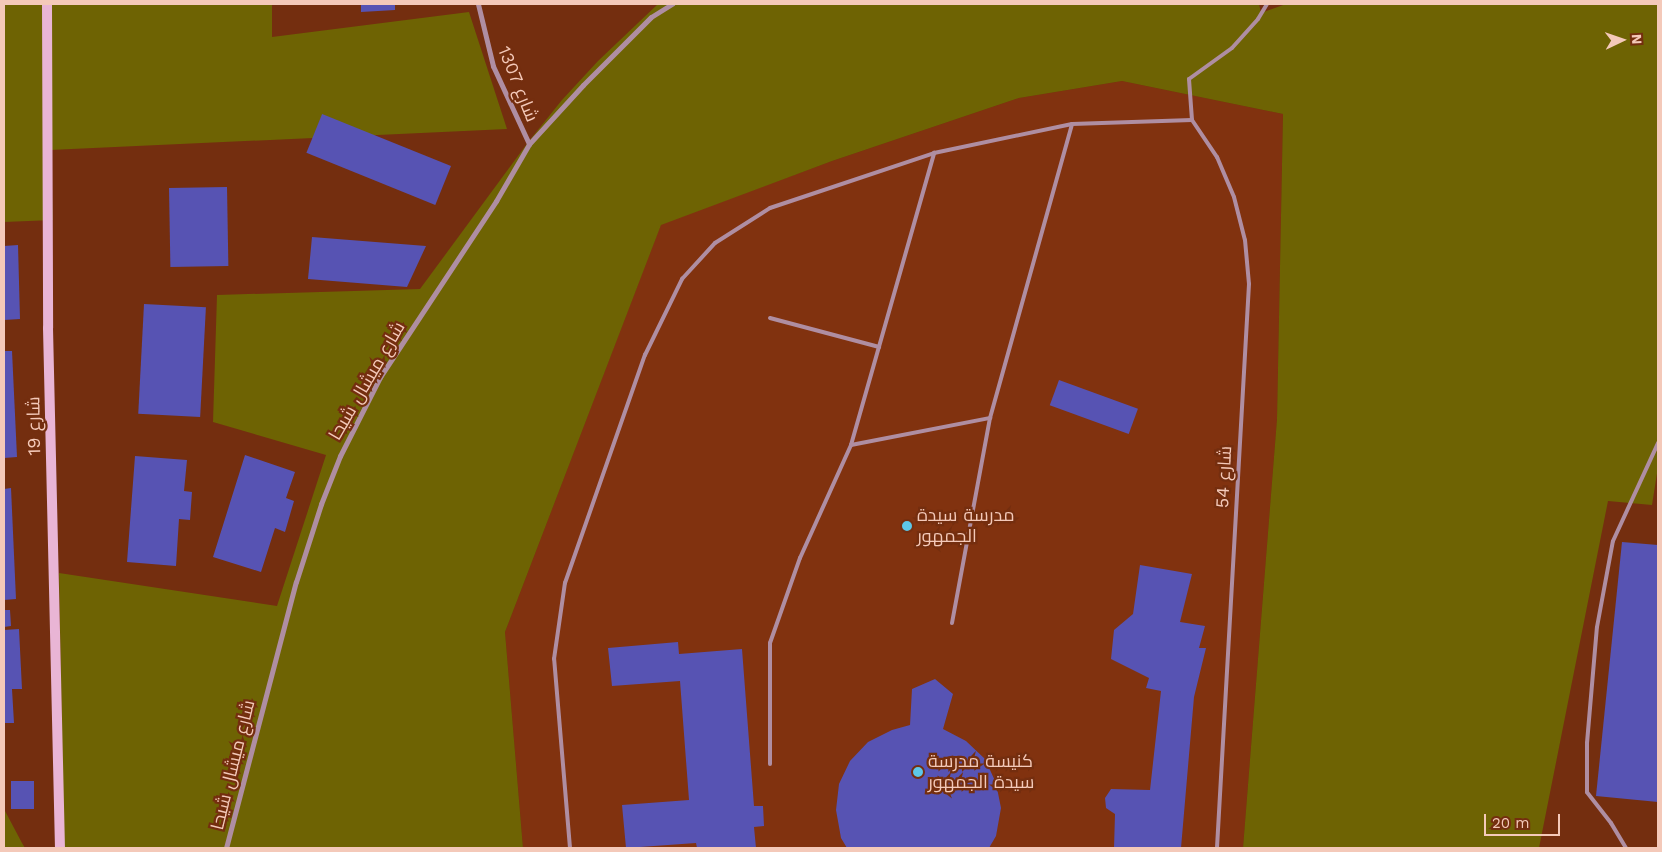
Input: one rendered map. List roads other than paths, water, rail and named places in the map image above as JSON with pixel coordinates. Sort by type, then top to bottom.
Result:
[{"type":"main road","name":"شارع 19","points":[[47,4],[48,328],[60,848]]},
{"type":"street","name":"شارع 1307","points":[[478,4],[493,66],[528,144]]},
{"type":"street","name":"شارع ميشال شيحا","points":[[226,848],[296,582],[340,456],[380,377],[496,201],[528,144],[644,24],[672,4]]},
{"type":"lane","points":[[570,848],[554,659],[565,583],[645,355],[682,279],[715,243],[770,208],[934,152],[1072,124],[1192,120],[1189,80],[1232,48],[1258,19],[1267,4]]},
{"type":"lane","name":"شارع 54","points":[[1192,120],[1217,157],[1234,197],[1245,240],[1249,284],[1217,848]]},
{"type":"lane","points":[[952,623],[990,418],[1072,124]]},
{"type":"lane","points":[[770,764],[770,643],[800,558],[851,445],[934,152]]},
{"type":"lane","points":[[770,318],[879,346]]},
{"type":"lane","points":[[851,445],[990,418]]},
{"type":"lane","points":[[1626,848],[1612,823],[1587,792],[1586,743],[1596,627],[1613,541],[1658,443]]},
{"type":"place","name":"مدرسة سيدة الجمهور","points":[[907,526]]},
{"type":"place","name":"كنيسة مدرسة سيدة الجمهور","points":[[918,772]]}]
